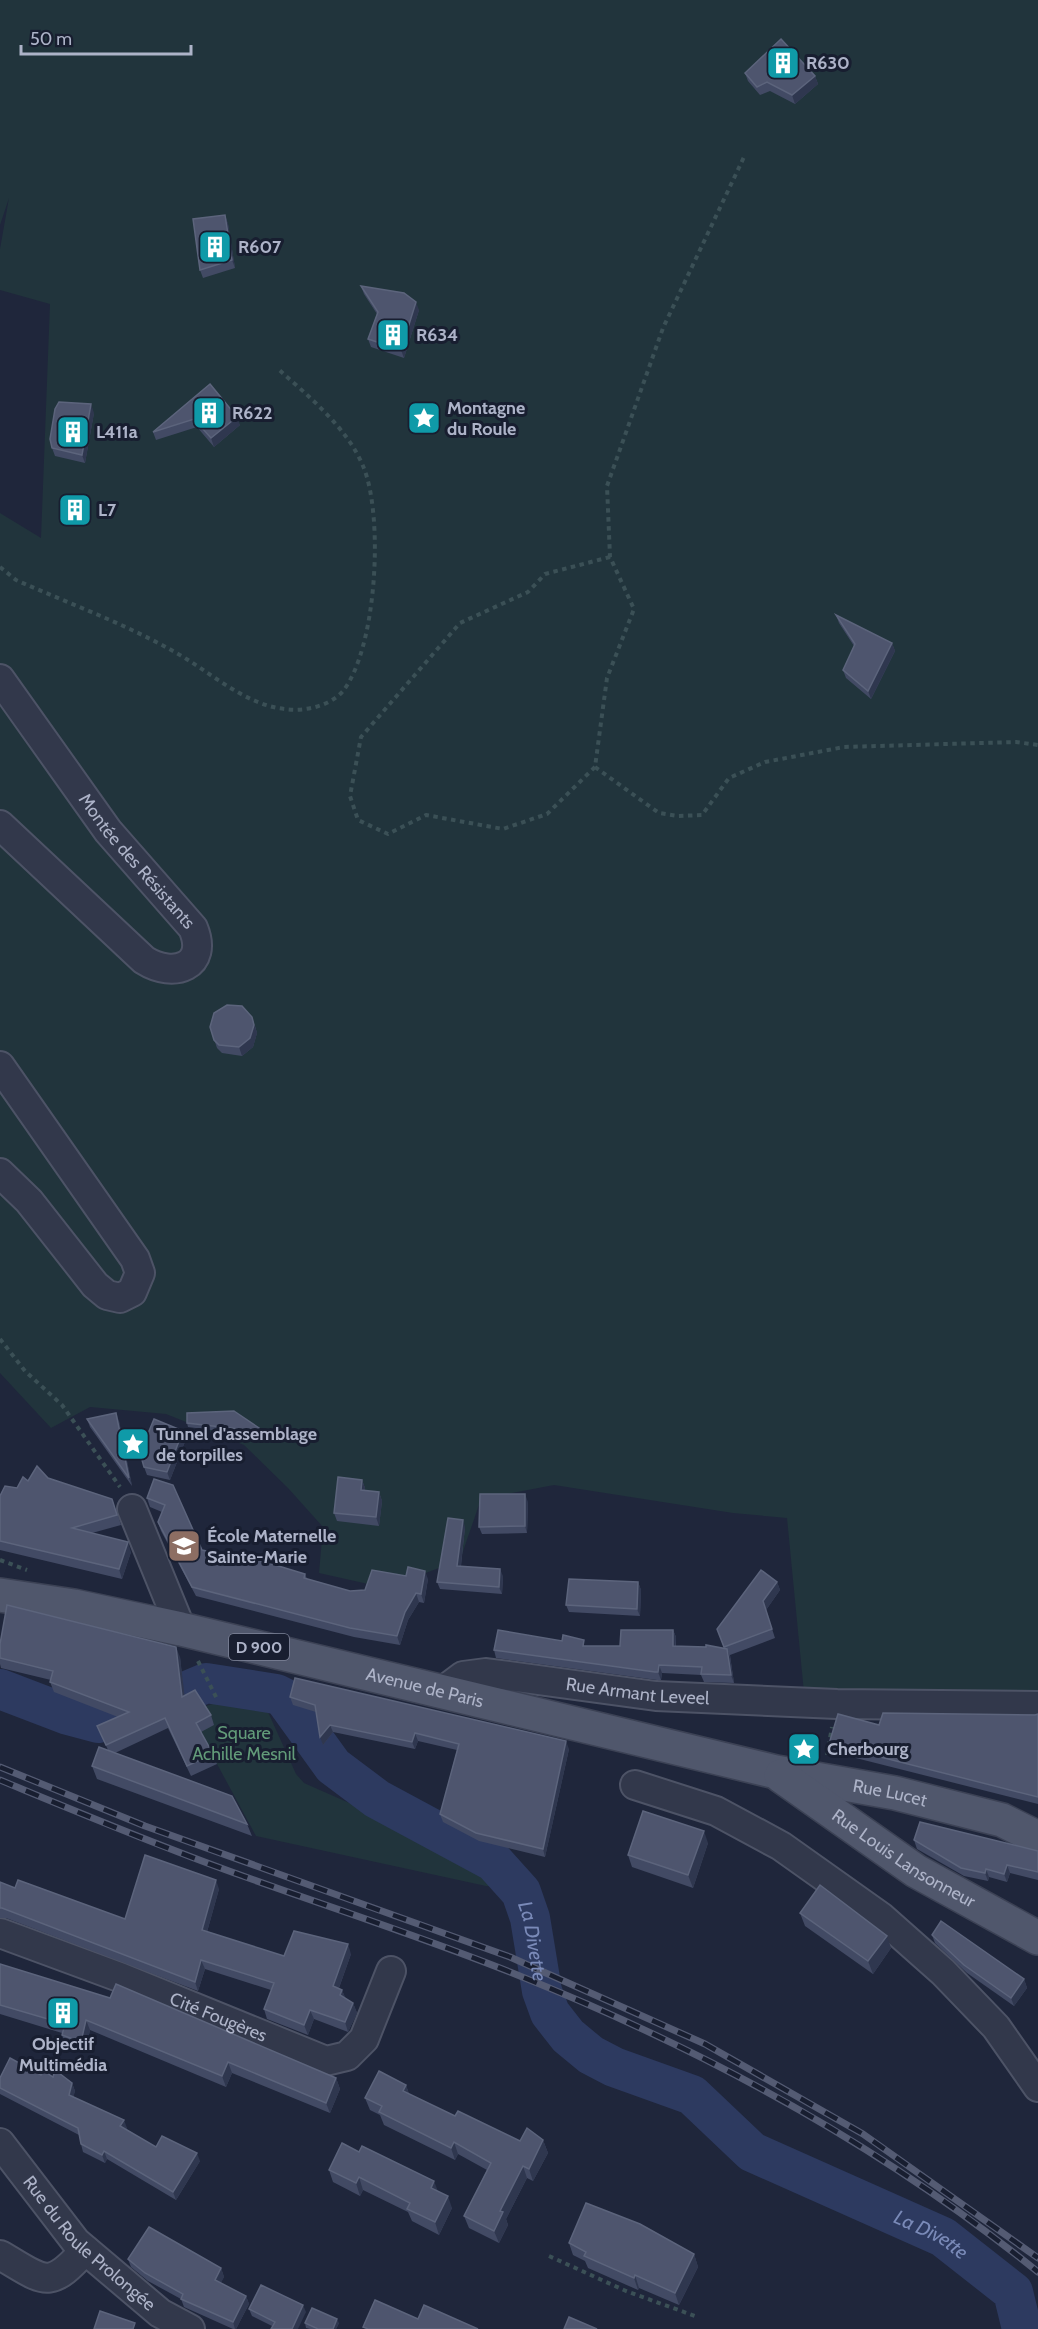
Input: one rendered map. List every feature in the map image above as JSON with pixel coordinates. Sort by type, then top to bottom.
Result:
[{"type":"main road","name":"Avenue de Paris","points":[[0,1579],[74,1606]]},
{"type":"main road","name":"Avenue de Paris","points":[[0,1595],[74,1606],[181,1629],[776,1772]]},
{"type":"main road","name":"Rue Lucet","points":[[776,1772],[895,1793],[1002,1820],[1038,1838]]},
{"type":"main road","name":"Rue Louis Lansonneur","points":[[776,1772],[916,1871],[1038,1938]]},
{"type":"main road","name":"Rue Lucet","points":[[1002,1820],[1038,1821]]},
{"type":"street","name":"Montée des Résistants","points":[[0,679],[108,831],[194,928],[199,940],[195,956],[185,966],[174,971],[158,969],[144,960],[0,825]]},
{"type":"street","points":[[0,1066],[135,1259],[140,1272],[132,1292],[120,1298],[107,1295],[95,1285],[29,1201],[0,1173]]},
{"type":"street","points":[[132,1509],[181,1629]]},
{"type":"street","name":"Rue Armant Leveel","points":[[443,1691],[463,1676],[486,1673],[656,1696],[837,1704],[1038,1706]]},
{"type":"street","points":[[635,1785],[716,1811],[781,1846],[881,1917],[943,1972],[996,2027],[1038,2087]]},
{"type":"street","name":"Cité Fougères","points":[[0,1932],[122,1978],[326,2061],[346,2056],[364,2039],[391,1971]]},
{"type":"street","name":"Rue du Roule Prolongée","points":[[0,2143],[85,2250],[160,2313],[190,2329]]},
{"type":"street","points":[[0,2255],[37,2276],[54,2279],[66,2272],[85,2250]]},
{"type":"path","points":[[610,557],[545,574],[528,592],[460,623],[361,737],[350,796],[358,820],[388,834],[426,815],[503,829],[547,814],[595,767],[608,678],[634,609],[610,557],[607,486],[663,328],[744,157]]},
{"type":"path","points":[[0,567],[16,580],[173,651],[240,694],[284,710],[314,709],[343,692],[362,653],[375,568],[375,508],[363,465],[330,416],[277,368]]},
{"type":"path","points":[[595,767],[658,813],[678,816],[702,815],[729,778],[765,762],[844,747],[1016,742],[1038,745]]},
{"type":"path","points":[[0,1339],[25,1371],[62,1404],[101,1457],[132,1509]]},
{"type":"path","points":[[198,1662],[218,1701]]},
{"type":"path","points":[[822,1779],[837,1704]]},
{"type":"path","points":[[549,2256],[626,2291],[695,2316]]},
{"type":"green space","points":[[0,0],[1038,0],[1038,1706],[805,1703],[787,1518],[733,1513],[554,1485],[481,1499],[460,1560],[386,1588],[319,1573],[323,1527],[288,1488],[244,1445],[166,1414],[90,1407],[51,1428],[0,1373],[0,513],[41,538],[50,304],[0,290],[0,249],[9,198],[0,225]]},
{"type":"green space","name":"Square Achille Mesnil","points":[[228,1699],[244,1701],[268,1712],[296,1774],[304,1783],[485,1863],[507,1887],[486,1886],[256,1836],[217,1764],[197,1735],[203,1707]]},
{"type":"building","name":"R630","points":[[781,39],[815,76],[792,95],[767,82],[757,87],[745,73]]},
{"type":"building","name":"R607","points":[[225,215],[232,260],[200,270],[193,219]]},
{"type":"building","name":"R634","points":[[361,286],[404,293],[416,302],[401,350],[368,339],[378,312]]},
{"type":"building","name":"R622","points":[[210,384],[237,417],[211,438],[194,419],[153,432]]},
{"type":"building","name":"L411a","points":[[59,402],[91,404],[82,455],[52,448],[50,439],[55,409]]},
{"type":"building","points":[[836,615],[892,643],[868,691],[843,670],[855,644]]},
{"type":"building","points":[[227,1005],[242,1006],[252,1017],[254,1025],[250,1038],[239,1047],[219,1045],[214,1040],[210,1027],[214,1013]]},
{"type":"building","points":[[234,1411],[265,1432],[187,1423],[187,1413]]},
{"type":"building","points":[[116,1413],[129,1478],[87,1419]]},
{"type":"building","points":[[154,1419],[183,1431],[167,1472],[144,1467],[140,1453]]},
{"type":"building","points":[[37,1466],[48,1478],[112,1499],[117,1515],[72,1528],[128,1542],[119,1569],[0,1541],[0,1496],[5,1486],[17,1488],[23,1477],[28,1481]]},
{"type":"building","points":[[338,1477],[362,1480],[361,1490],[379,1492],[376,1517],[334,1513]]},
{"type":"building","points":[[154,1479],[173,1485],[202,1550],[230,1556],[231,1552],[305,1574],[304,1578],[350,1591],[365,1590],[372,1570],[406,1576],[408,1567],[425,1571],[421,1594],[416,1593],[405,1612],[397,1636],[350,1628],[192,1587],[158,1522],[165,1505],[147,1498]]},
{"type":"building","points":[[480,1494],[525,1494],[525,1526],[479,1527]]},
{"type":"building","points":[[448,1518],[463,1520],[457,1566],[500,1569],[499,1587],[437,1582]]},
{"type":"building","points":[[761,1570],[777,1582],[763,1601],[772,1629],[724,1647],[717,1629]]},
{"type":"building","points":[[569,1579],[638,1582],[637,1609],[566,1605]]},
{"type":"building","points":[[7,1605],[176,1647],[182,1697],[195,1690],[211,1715],[196,1723],[213,1754],[187,1766],[165,1718],[106,1745],[97,1726],[129,1712],[50,1682],[53,1671],[0,1658],[0,1644]]},
{"type":"building","points":[[498,1630],[562,1641],[563,1635],[584,1640],[583,1646],[620,1646],[621,1630],[673,1630],[673,1646],[706,1647],[706,1645],[727,1649],[731,1675],[701,1674],[702,1667],[659,1665],[658,1672],[655,1672],[494,1650]]},
{"type":"building","points":[[295,1678],[566,1741],[543,1849],[476,1833],[440,1814],[459,1744],[415,1733],[412,1742],[330,1725],[320,1737],[315,1705],[290,1697]]},
{"type":"building","points":[[883,1713],[1038,1714],[1038,1797],[829,1744],[838,1714],[879,1725]]},
{"type":"building","points":[[99,1747],[232,1796],[247,1824],[92,1766]]},
{"type":"building","points":[[643,1811],[704,1831],[688,1875],[628,1855]]},
{"type":"building","points":[[920,1822],[1038,1851],[1038,1872],[1007,1865],[1004,1874],[986,1869],[985,1873],[961,1868],[914,1840]]},
{"type":"building","points":[[145,1855],[216,1880],[202,1930],[284,1956],[294,1931],[348,1944],[333,1986],[342,1990],[340,1995],[353,2003],[345,2022],[310,2010],[304,2025],[264,2009],[274,1983],[201,1960],[195,1982],[0,1908],[0,1882],[15,1888],[18,1880],[125,1919]]},
{"type":"building","points":[[820,1885],[887,1936],[868,1961],[800,1913]]},
{"type":"building","points":[[941,1921],[1024,1979],[1011,1998],[964,1965],[932,1935]]},
{"type":"building","points":[[0,1964],[110,1998],[116,1984],[336,2078],[326,2103],[228,2062],[222,2076],[86,2020],[81,2042],[62,2035],[65,2024],[0,2005]]},
{"type":"building","points":[[10,2058],[41,2075],[44,2071],[53,2077],[55,2070],[72,2083],[69,2095],[124,2120],[120,2126],[156,2147],[162,2136],[197,2153],[173,2192],[104,2151],[102,2155],[81,2144],[78,2128],[0,2088],[0,2078]]},
{"type":"building","points":[[379,2071],[406,2085],[403,2091],[455,2116],[458,2111],[520,2141],[527,2128],[543,2140],[529,2169],[523,2166],[500,2211],[503,2212],[494,2231],[464,2216],[491,2163],[454,2142],[451,2148],[379,2112],[382,2106],[365,2098]]},
{"type":"building","points":[[342,2143],[359,2152],[362,2146],[434,2181],[431,2188],[448,2196],[435,2222],[407,2209],[410,2203],[359,2177],[356,2183],[329,2170]]},
{"type":"building","points":[[586,2203],[640,2224],[694,2254],[675,2293],[584,2256],[586,2252],[569,2243]]},
{"type":"building","points":[[149,2227],[221,2268],[215,2280],[246,2296],[233,2322],[181,2299],[183,2294],[145,2273],[128,2259]]},
{"type":"building","points":[[261,2285],[303,2305],[292,2329],[271,2329],[275,2322],[249,2309]]},
{"type":"building","points":[[375,2300],[418,2319],[424,2305],[478,2329],[368,2329],[363,2327]]},
{"type":"building","points":[[312,2308],[337,2319],[333,2329],[318,2329],[305,2323]]},
{"type":"building","points":[[100,2311],[135,2323],[133,2329],[94,2329]]},
{"type":"building","points":[[569,2317],[597,2329],[564,2329]]},
{"type":"waterway","name":"La Divette","points":[[0,1689],[68,1715],[98,1723],[128,1716],[206,1683],[276,1694],[284,1698],[333,1766],[377,1799],[494,1862],[521,1892],[530,1918],[542,1991],[550,2013],[568,2036],[591,2055],[614,2067],[692,2095],[752,2152],[943,2237],[1013,2292],[1022,2329]]},
{"type":"railway","points":[[0,1767],[145,1826],[510,1957],[705,2044],[863,2134],[1038,2258]]},
{"type":"railway","points":[[0,1780],[121,1830],[243,1876],[477,1959],[580,2001],[650,2033],[786,2102],[851,2141],[978,2225],[1038,2272]]},
{"type":"place","name":"R630","points":[[783,63]]},
{"type":"place","name":"R607","points":[[215,247]]},
{"type":"place","name":"R634","points":[[393,335]]},
{"type":"place","name":"R622","points":[[209,413]]},
{"type":"place","name":"Montagne du Roule","points":[[424,418]]},
{"type":"place","name":"L411a","points":[[73,432]]},
{"type":"place","name":"L7","points":[[75,510]]},
{"type":"place","name":"Tunnel d'assemblage de torpilles","points":[[133,1444]]},
{"type":"place","name":"École Maternelle Sainte-Marie","points":[[184,1546]]},
{"type":"place","name":"Cherbourg","points":[[804,1749]]},
{"type":"place","name":"Objectif Multimédia","points":[[63,2013]]}]
